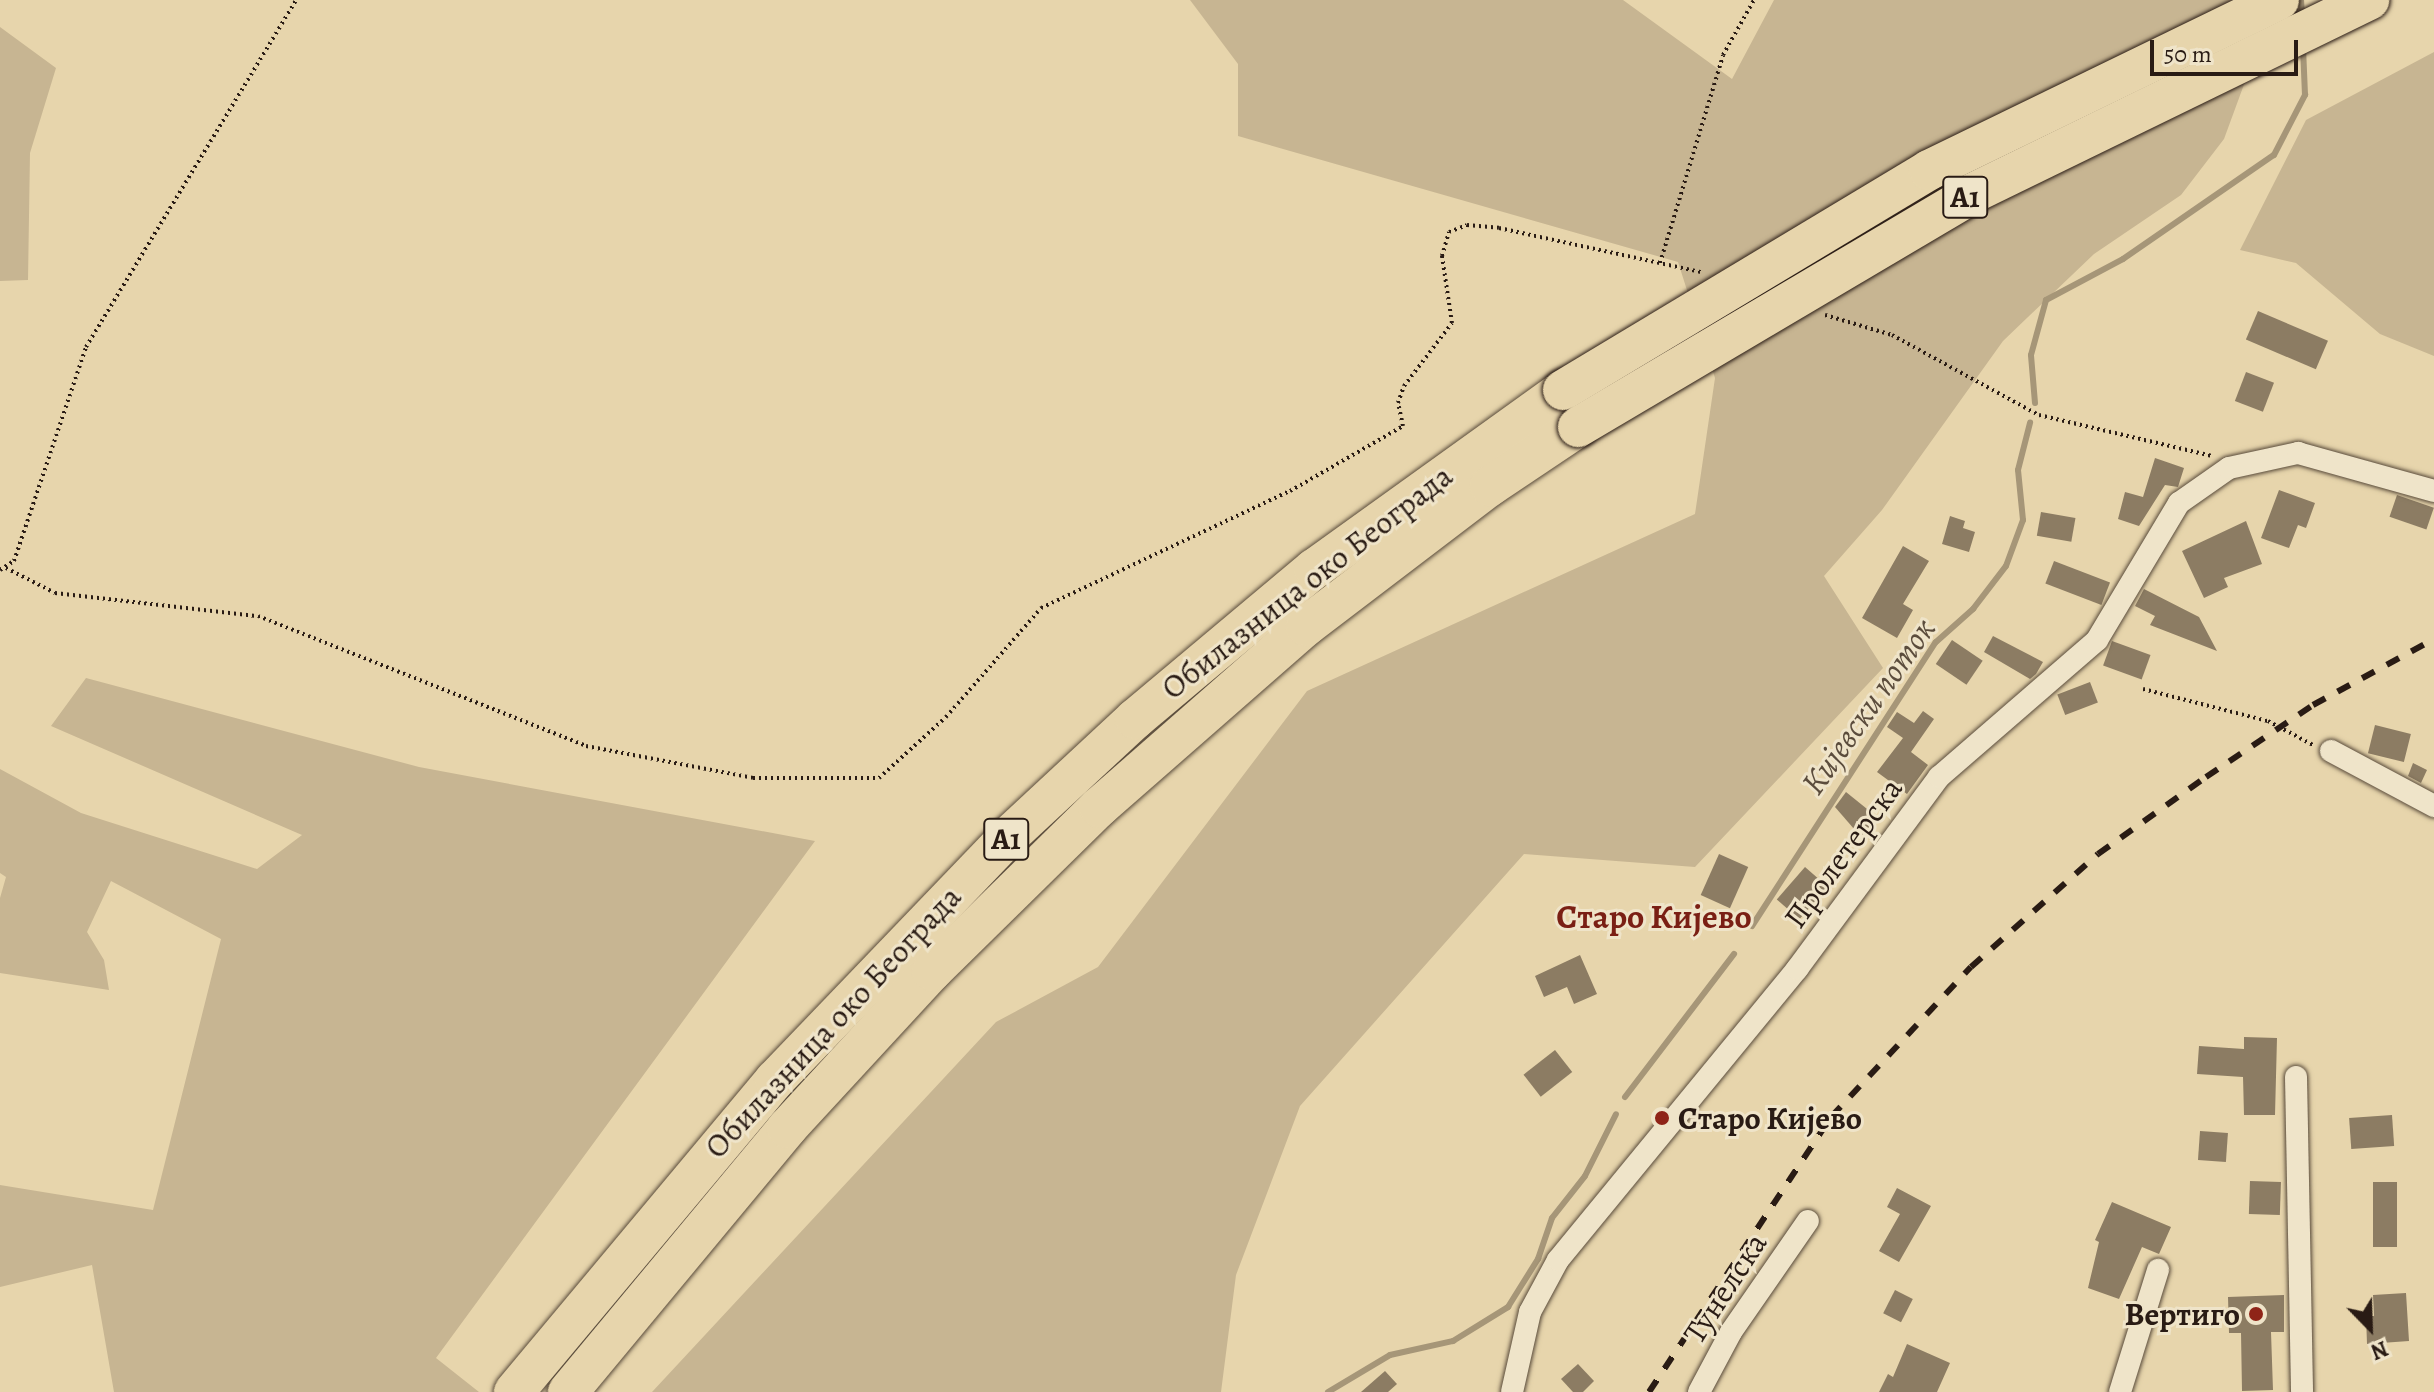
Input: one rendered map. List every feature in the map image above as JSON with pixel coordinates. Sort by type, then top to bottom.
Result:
[{"type":"highway","name":"Обилазница око Београда","points":[[522,1382],[775,1080],[1009,836],[1135,719],[1314,569],[1563,390],[1880,197],[2033,115],[2279,0]]},
{"type":"highway","name":"Обилазница око Београда","points":[[568,1392],[787,1128],[932,971],[1099,807],[1306,626],[1479,494],[1578,427],[1973,193],[2369,0]]},
{"type":"street","name":"Пролетерска","points":[[1512,1392],[1530,1312],[1558,1260],[1797,969],[1939,777],[2088,650],[2165,520],[2198,487],[2250,461],[2316,454],[2434,491]]},
{"type":"street","points":[[2331,751],[2434,806]]},
{"type":"street","points":[[2296,1077],[2302,1392]]},
{"type":"street","name":"Тунелска","points":[[1699,1392],[1731,1332],[1808,1221]]},
{"type":"street","points":[[2120,1392],[2158,1270]]},
{"type":"path","points":[[296,0],[86,347],[14,561],[3,569],[55,593],[258,616],[586,746],[753,778],[879,778],[946,717],[1041,608],[1290,491],[1403,426]]},
{"type":"path","points":[[1660,263],[1723,55],[1754,0]]},
{"type":"path","points":[[2143,689],[2268,721],[2331,751]]},
{"type":"shaded area","points":[[1190,0],[1623,0],[1732,79],[1774,0],[2275,0],[2224,139],[2181,195],[2094,254],[2003,341],[1882,510],[1824,576],[1883,668],[1695,867],[1524,854],[1300,1106],[1236,1275],[1221,1392],[652,1392],[996,1022],[1098,967],[1307,691],[1695,514],[1715,378],[1678,262],[1238,136],[1238,64]]},
{"type":"shaded area","points":[[0,27],[56,68],[30,153],[28,280],[0,281]]},
{"type":"shaded area","points":[[2434,52],[2434,356],[2380,334],[2296,263],[2240,250],[2306,120]]},
{"type":"shaded area","points":[[86,678],[419,767],[815,841],[436,1358],[479,1392],[114,1392],[92,1265],[0,1287],[0,1185],[153,1210],[221,939],[111,881],[87,932],[104,960],[109,990],[0,973],[0,898],[6,877],[0,873],[0,769],[81,813],[257,869],[302,835],[51,726]]},
{"type":"building","points":[[2258,311],[2328,341],[2316,369],[2246,340]]},
{"type":"building","points":[[2246,372],[2274,383],[2263,412],[2235,401]]},
{"type":"building","points":[[2155,458],[2184,468],[2178,487],[2165,485],[2139,526],[2118,519],[2125,492],[2143,497]]},
{"type":"building","points":[[2279,490],[2315,503],[2306,528],[2298,525],[2289,548],[2261,538]]},
{"type":"building","points":[[2397,495],[2434,508],[2426,529],[2390,517]]},
{"type":"building","points":[[2041,512],[2075,518],[2071,542],[2037,536]]},
{"type":"building","points":[[1950,516],[1965,521],[1963,528],[1975,532],[1969,552],[1942,544]]},
{"type":"building","points":[[2246,521],[2262,564],[2224,578],[2228,587],[2204,598],[2182,551]]},
{"type":"building","points":[[1903,546],[1929,561],[1903,604],[1913,610],[1897,638],[1862,618]]},
{"type":"building","points":[[2054,561],[2110,583],[2101,605],[2045,583]]},
{"type":"building","points":[[2144,589],[2199,617],[2217,651],[2150,625],[2155,616],[2135,606]]},
{"type":"building","points":[[1993,636],[2043,662],[2036,674],[2030,679],[1984,652]]},
{"type":"building","points":[[1952,640],[1983,661],[1966,685],[1936,664]]},
{"type":"building","points":[[2112,641],[2151,655],[2142,679],[2103,665]]},
{"type":"building","points":[[2090,682],[2098,703],[2065,715],[2057,695]]},
{"type":"building","points":[[1923,711],[1934,719],[1911,752],[1928,765],[1907,794],[1877,772],[1903,738],[1887,727],[1897,712],[1914,723]]},
{"type":"building","points":[[2375,725],[2411,734],[2404,762],[2368,753]]},
{"type":"building","points":[[2413,763],[2427,770],[2421,783],[2408,776]]},
{"type":"building","points":[[1846,792],[1877,817],[1861,837],[1835,807]]},
{"type":"building","points":[[1719,854],[1748,867],[1730,908],[1701,895]]},
{"type":"building","points":[[1805,867],[1828,887],[1799,919],[1777,899]]},
{"type":"building","points":[[1580,955],[1597,994],[1574,1004],[1567,987],[1544,997],[1535,976]]},
{"type":"building","points":[[2244,1037],[2277,1038],[2275,1115],[2244,1115],[2243,1077],[2197,1074],[2199,1046],[2244,1049]]},
{"type":"building","points":[[1555,1050],[1572,1072],[1541,1097],[1523,1075]]},
{"type":"building","points":[[2392,1115],[2394,1146],[2351,1149],[2349,1118]]},
{"type":"building","points":[[2200,1131],[2228,1133],[2226,1162],[2198,1160]]},
{"type":"building","points":[[2250,1181],[2281,1182],[2280,1215],[2249,1214]]},
{"type":"building","points":[[2373,1182],[2397,1182],[2397,1247],[2373,1247]]},
{"type":"building","points":[[1897,1188],[1931,1206],[1899,1262],[1879,1251],[1900,1214],[1887,1207]]},
{"type":"building","points":[[2112,1202],[2171,1227],[2159,1254],[2142,1247],[2119,1299],[2088,1288],[2099,1242],[2095,1240]]},
{"type":"building","points":[[1895,1290],[1913,1299],[1901,1322],[1883,1313]]},
{"type":"building","points":[[2406,1293],[2409,1341],[2367,1344],[2366,1316],[2374,1316],[2373,1295]]},
{"type":"building","points":[[2284,1295],[2284,1332],[2271,1332],[2273,1390],[2242,1391],[2241,1333],[2229,1333],[2228,1297]]},
{"type":"building","points":[[1907,1344],[1950,1363],[1937,1392],[1879,1392],[1888,1374],[1893,1377]]},
{"type":"building","points":[[1578,1364],[1594,1381],[1583,1392],[1573,1392],[1561,1379]]},
{"type":"building","points":[[1385,1371],[1397,1384],[1388,1392],[1361,1392]]},
{"type":"waterway","name":"Кијевски поток","points":[[2301,0],[2302,16]]},
{"type":"waterway","name":"Кијевски поток","points":[[2035,403],[2031,355],[2046,300],[2123,259],[2274,155],[2305,95],[2303,48]]},
{"type":"waterway","name":"Кијевски поток","points":[[1752,926],[1936,642],[1973,609],[2006,566],[2023,520],[2018,470],[2030,423]]},
{"type":"waterway","name":"Кијевски поток","points":[[1625,1097],[1734,954]]},
{"type":"waterway","name":"Кијевски поток","points":[[1328,1392],[1390,1355],[1453,1341],[1508,1307],[1538,1259],[1552,1218],[1585,1176],[1616,1114]]},
{"type":"railway","points":[[1649,1392],[1831,1117],[1971,967],[2098,854],[2206,777],[2313,705],[2434,639]]},
{"type":"place","name":"Старо Кијево","points":[[1662,1118]]},
{"type":"place","name":"Вертиго","points":[[2256,1314]]},
{"type":"district","name":"Старо Кијево","points":[[1654,917]]}]
